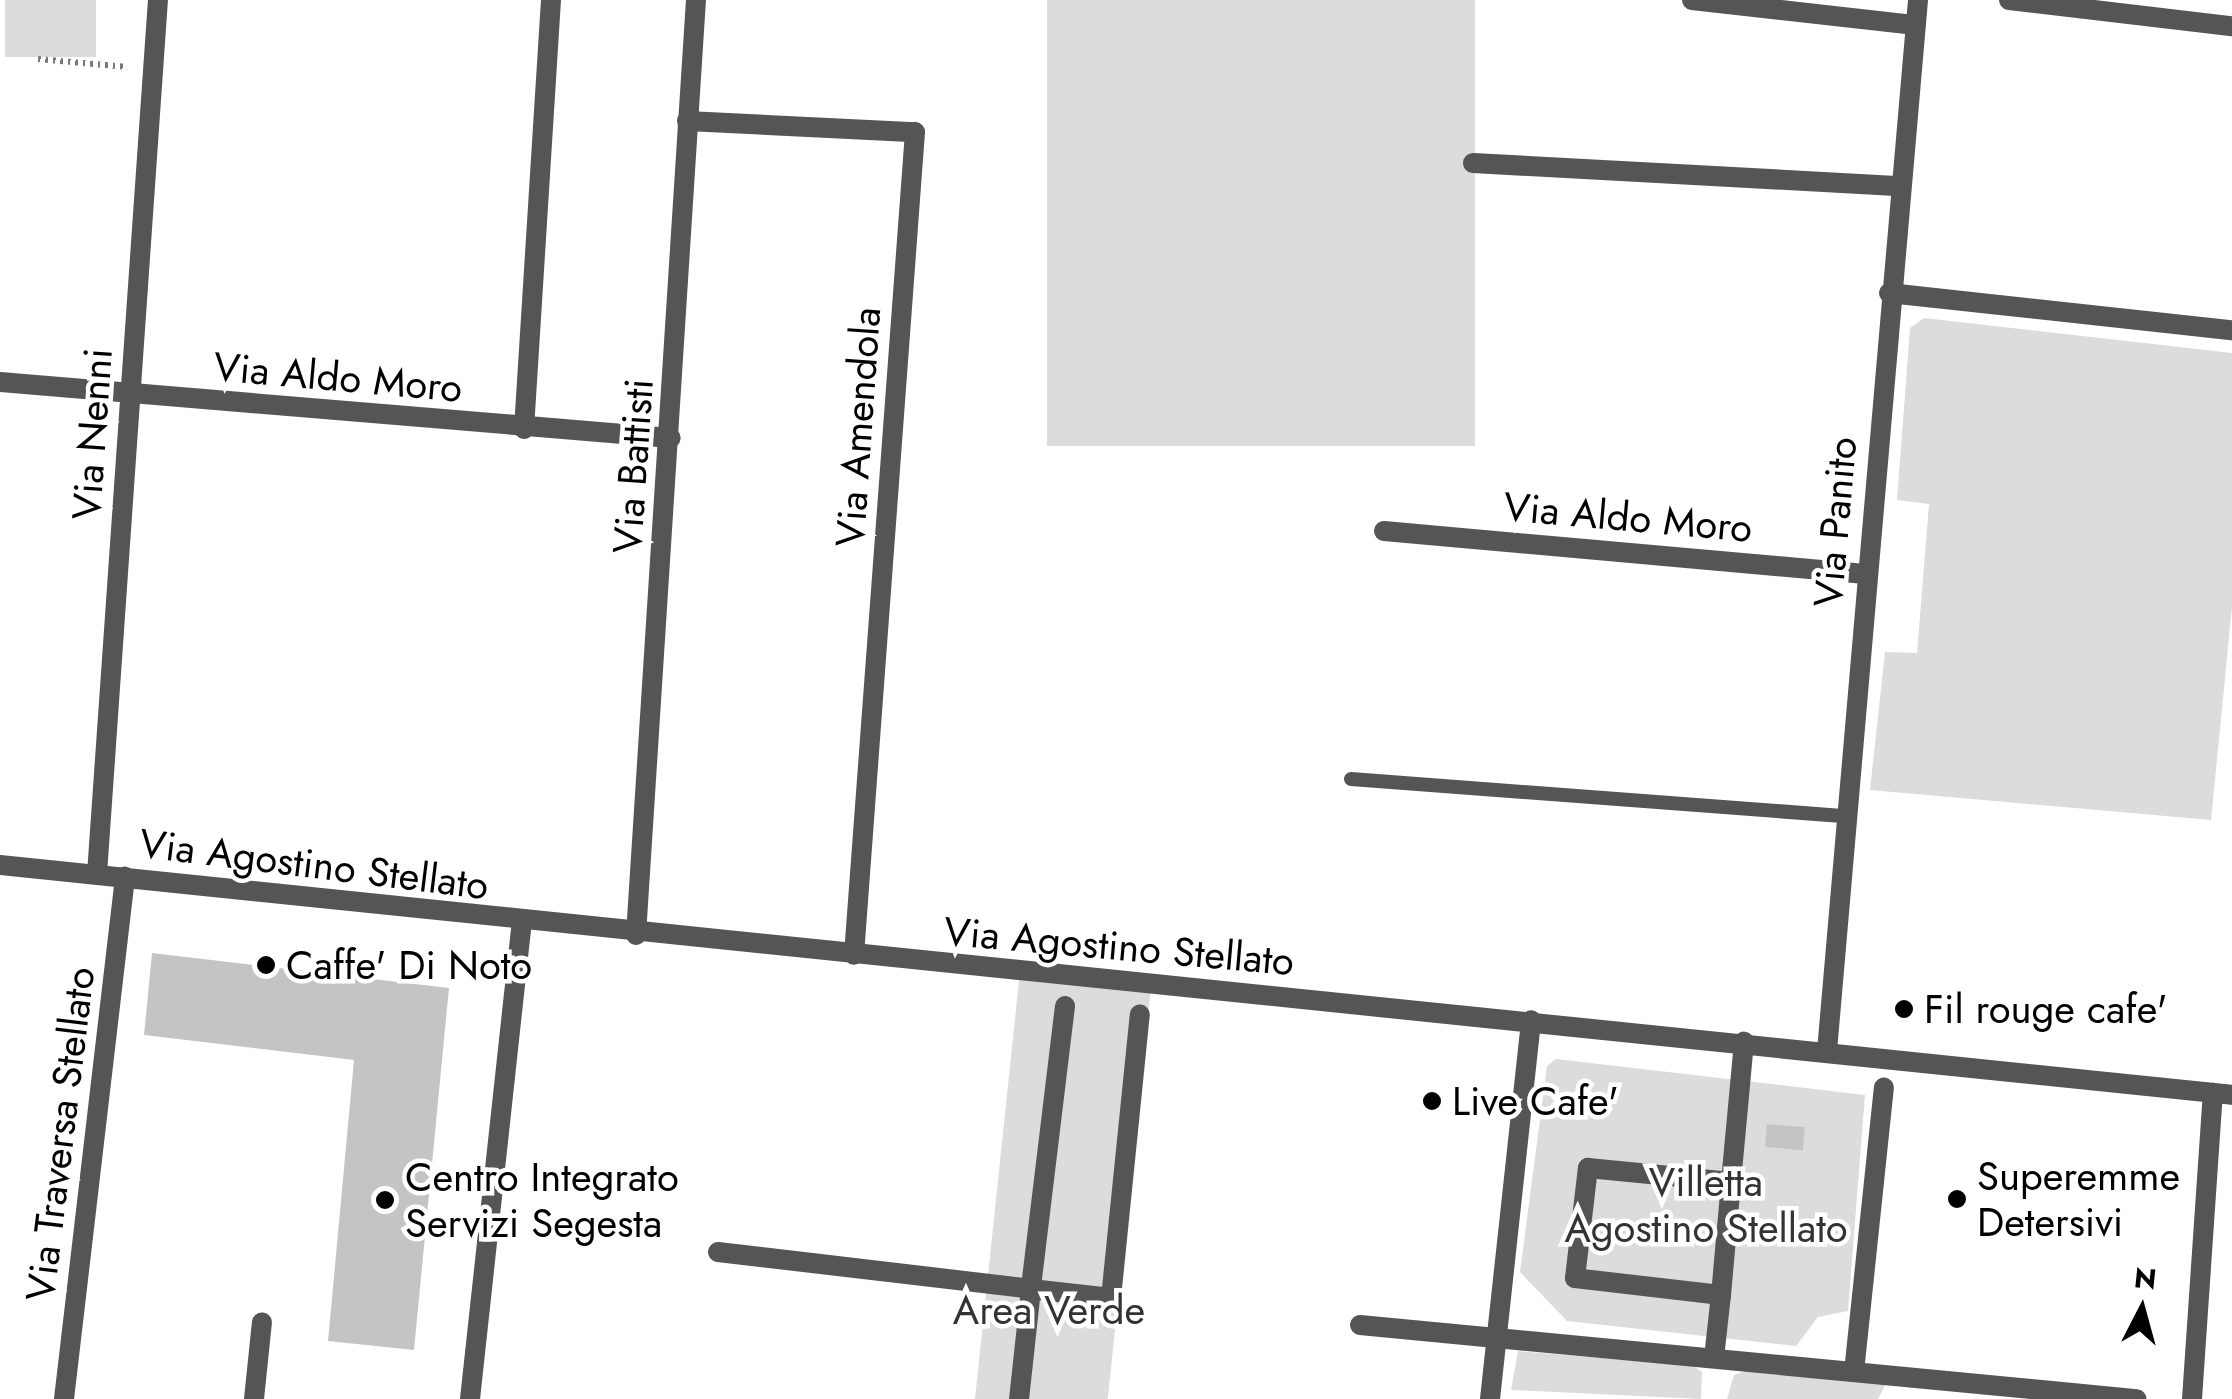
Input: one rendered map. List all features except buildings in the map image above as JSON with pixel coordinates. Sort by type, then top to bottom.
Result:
[{"type":"street","name":"Via Nenni","points":[[96,874],[158,0]]},
{"type":"street","points":[[524,429],[551,0]]},
{"type":"street","name":"Via Battisti","points":[[636,935],[671,438],[696,0]]},
{"type":"street","points":[[1692,0],[1916,25]]},
{"type":"street","name":"Via Panito","points":[[1827,1052],[1889,293],[1918,0]]},
{"type":"street","points":[[2009,0],[2232,26]]},
{"type":"street","name":"Via Amendola","points":[[687,122],[914,132],[854,955]]},
{"type":"street","points":[[1473,163],[1900,186]]},
{"type":"street","points":[[1889,293],[2232,330]]},
{"type":"street","name":"Via Aldo Moro","points":[[0,382],[524,429],[671,438]]},
{"type":"street","name":"Via Aldo Moro","points":[[1384,531],[1865,574]]},
{"type":"street","name":"Via Agostino Stellato","points":[[0,865],[636,935],[1531,1020],[2222,1094]]},
{"type":"street","name":"Via Traversa Stellato","points":[[64,1399],[125,877]]},
{"type":"street","points":[[470,1399],[522,923]]},
{"type":"street","points":[[1019,1399],[1066,1006]]},
{"type":"street","points":[[718,1252],[1111,1298],[1140,1014]]},
{"type":"street","points":[[1490,1399],[1531,1020]]},
{"type":"street","points":[[1714,1358],[1744,1042]]},
{"type":"street","points":[[1854,1372],[1884,1088]]},
{"type":"street","points":[[2192,1399],[2222,1094]]},
{"type":"street","points":[[1721,1295],[1575,1278],[1588,1168],[1731,1182]]},
{"type":"street","points":[[254,1399],[262,1322]]},
{"type":"street","points":[[1360,1325],[2136,1399]]},
{"type":"lane","points":[[1351,779],[1846,816]]},
{"type":"path","points":[[38,59],[154,70]]},
{"type":"green space","points":[[5,0],[96,0],[96,57],[5,57]]},
{"type":"green space","points":[[1047,0],[1475,0],[1475,446],[1047,446]]},
{"type":"green space","points":[[1924,318],[2232,353],[2232,607],[2211,820],[1870,790],[1885,652],[1917,653],[1929,504],[1897,500],[1910,328]]},
{"type":"green space","name":"Area Verde","points":[[1020,971],[1151,985],[1108,1399],[975,1399]]},
{"type":"green space","name":"Villetta Agostino Stellato","points":[[1556,1059],[1865,1095],[1848,1311],[1818,1317],[1796,1346],[1567,1321],[1520,1272],[1547,1066]]},
{"type":"green space","points":[[1518,1351],[1693,1366],[1702,1372],[1701,1399],[1511,1390]]},
{"type":"green space","points":[[1745,1371],[1881,1382],[1885,1386],[1878,1399],[1727,1399],[1734,1375]]},
{"type":"place","name":"Caffe' Di Noto","points":[[266,965]]},
{"type":"place","name":"Fil rouge cafe'","points":[[1904,1009]]},
{"type":"place","name":"Live Cafe'","points":[[1432,1101]]},
{"type":"place","name":"Superemme Detersivi","points":[[1957,1199]]},
{"type":"place","name":"Centro Integrato Servizi Segesta","points":[[385,1200]]}]
